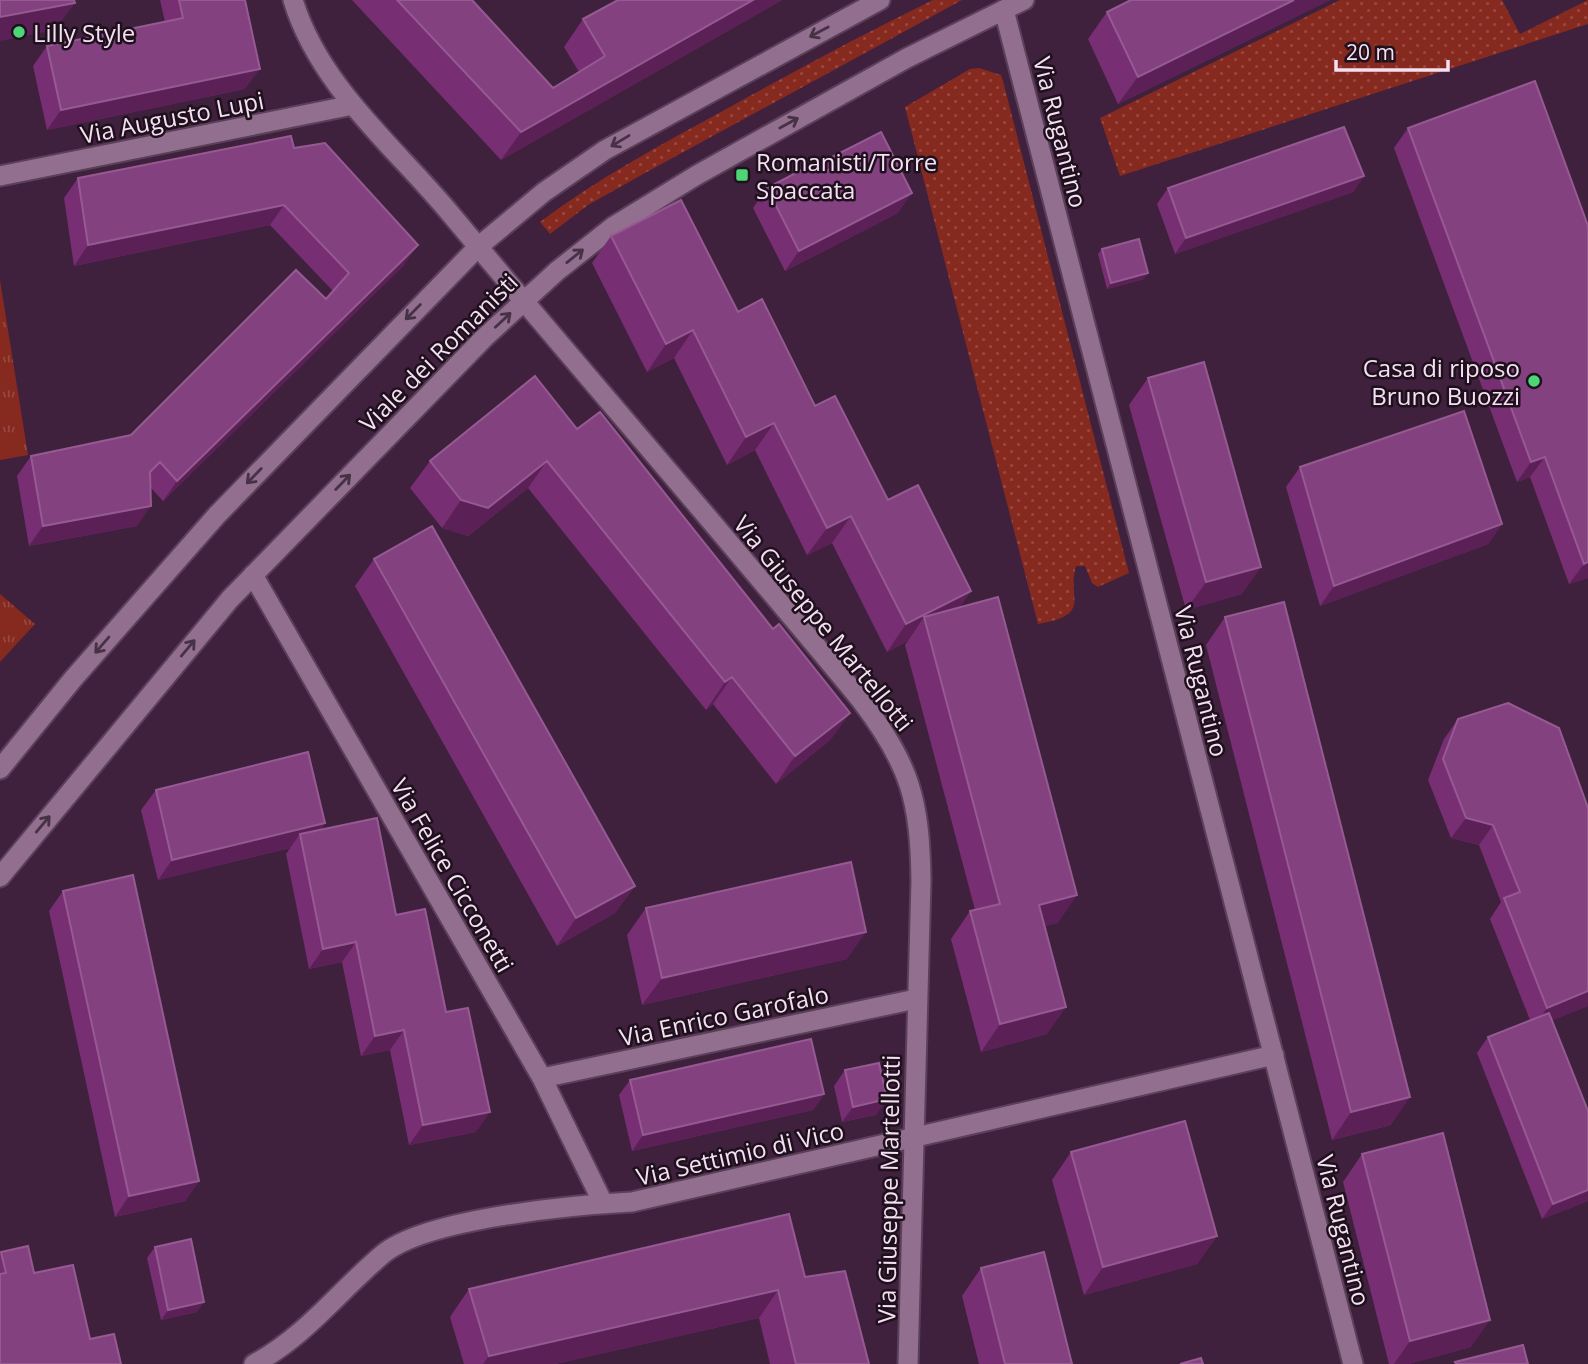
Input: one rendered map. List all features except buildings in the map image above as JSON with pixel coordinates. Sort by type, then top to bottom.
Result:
[{"type":"street","name":"Via Giuseppe Martellotti","points":[[293,0],[311,43],[353,105],[478,247],[860,699],[898,754],[916,801],[921,907],[916,999],[916,1138],[908,1364]]},
{"type":"street","name":"Viale dei Romanisti","points":[[0,769],[72,679],[217,514],[478,247],[544,192],[605,150],[880,0]]},
{"type":"street","name":"Viale dei Romanisti","points":[[0,877],[165,675],[253,575],[524,301],[593,242],[654,200],[874,76],[1024,0]]},
{"type":"street","name":"Via Rugantino","points":[[1004,10],[1353,1364]]},
{"type":"street","name":"Via Augusto Lupi","points":[[0,176],[353,105]]},
{"type":"street","name":"Via Felice Cicconetti","points":[[253,575],[542,1078],[603,1203]]},
{"type":"street","name":"Via Enrico Garofalo","points":[[542,1078],[916,999]]},
{"type":"street","name":"Via Settimio di Vico","points":[[254,1364],[280,1357],[395,1246],[481,1220],[603,1203],[632,1202],[1274,1055]]},
{"type":"green space","points":[[933,0],[962,0],[588,205],[550,234],[540,222],[583,191],[651,150],[826,54]]},
{"type":"green space","points":[[1340,0],[1502,0],[1520,34],[1588,0],[1588,24],[1120,176],[1100,118]]},
{"type":"green space","points":[[979,68],[1001,75],[1003,81],[1129,573],[1098,587],[1092,583],[1085,566],[1076,566],[1072,610],[1055,620],[1038,624],[905,107],[970,69]]},
{"type":"green space","points":[[0,280],[28,455],[0,460]]},
{"type":"green space","points":[[0,594],[35,624],[0,662]]},
{"type":"place","name":"Lilly Style","points":[[19,32]]},
{"type":"place","name":"Romanisti/Torre Spaccata","points":[[742,175]]},
{"type":"place","name":"Casa di riposo Bruno Buozzi","points":[[1534,381]]}]
